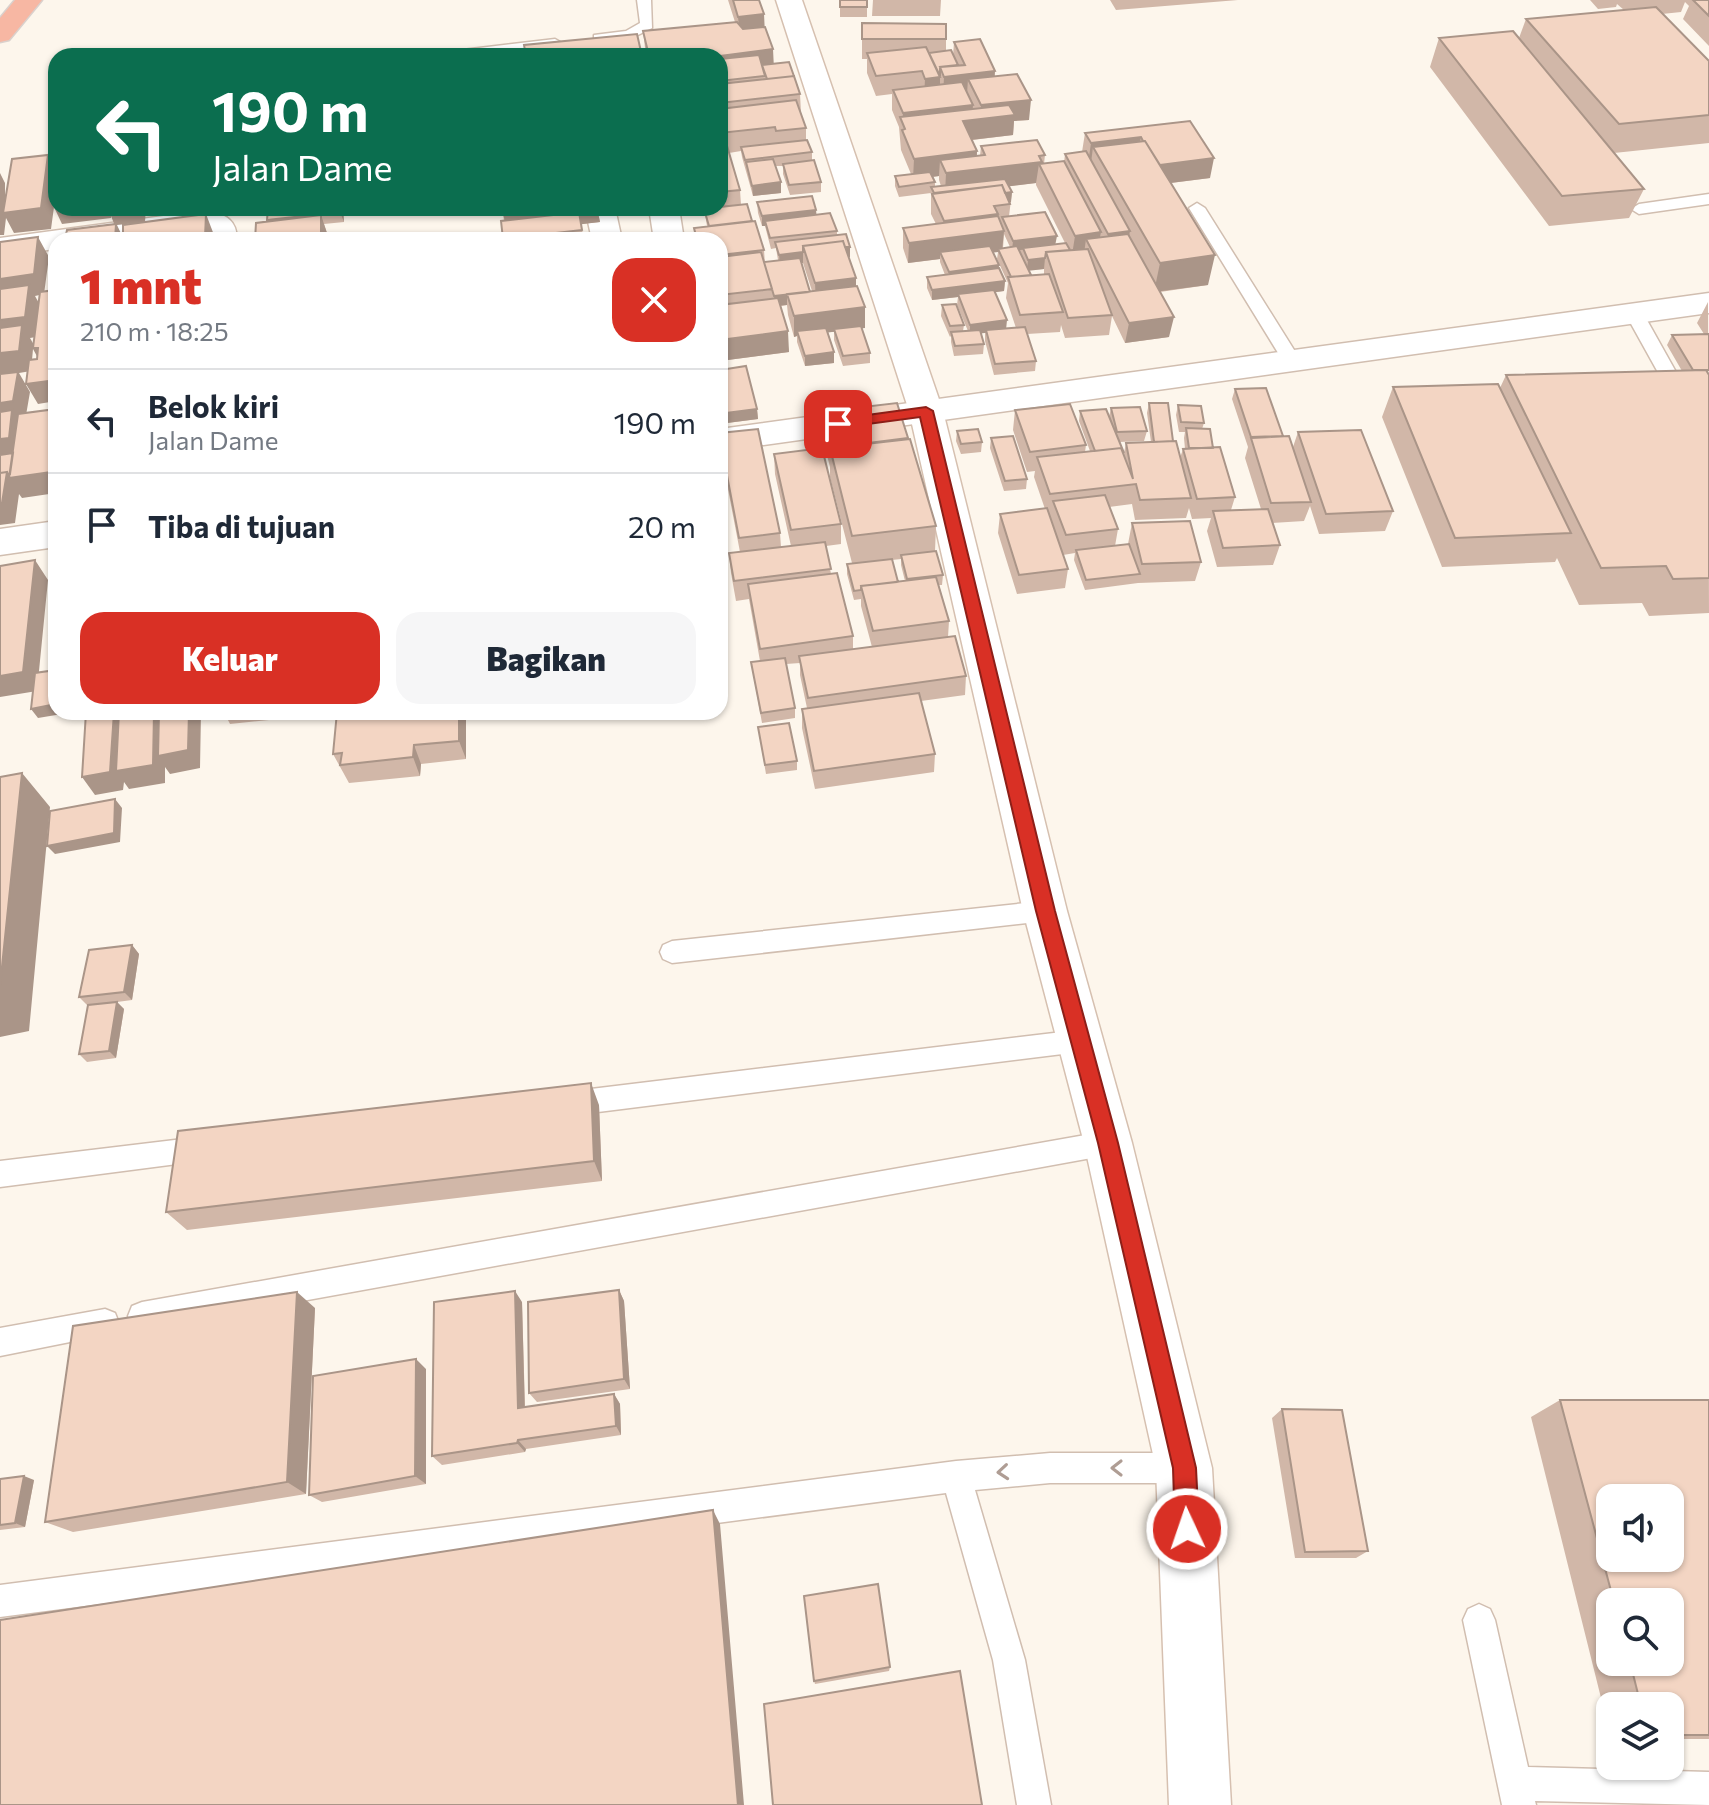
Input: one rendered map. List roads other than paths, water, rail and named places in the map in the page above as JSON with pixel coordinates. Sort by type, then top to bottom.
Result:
[{"type":"highway","points":[[0,34],[29,0]]},
{"type":"street","points":[[789,0],[926,411],[1045,911],[1108,1143],[1184,1468],[1200,1805]]},
{"type":"street","points":[[111,232],[208,219],[222,227],[222,232]]},
{"type":"street","points":[[0,247],[48,241]]},
{"type":"street","points":[[728,439],[1709,303]]},
{"type":"street","points":[[0,542],[48,535]]},
{"type":"lane","points":[[515,48],[640,31],[647,25],[644,0]]},
{"type":"lane","points":[[1639,209],[1709,199]]},
{"type":"lane","points":[[1197,208],[1292,361]]},
{"type":"lane","points":[[1634,313],[1709,448]]},
{"type":"lane","points":[[672,952],[1045,911]]},
{"type":"lane","points":[[540,1108],[1079,1041]]},
{"type":"lane","points":[[0,1342],[1005,1159],[1108,1143]]},
{"type":"lane","points":[[0,1174],[238,1145]]},
{"type":"lane","points":[[0,1601],[956,1476],[1050,1468],[1184,1468]]},
{"type":"lane","points":[[956,1476],[1009,1660],[1034,1805]]},
{"type":"lane","points":[[1479,1620],[1517,1795],[1709,1789]]}]
